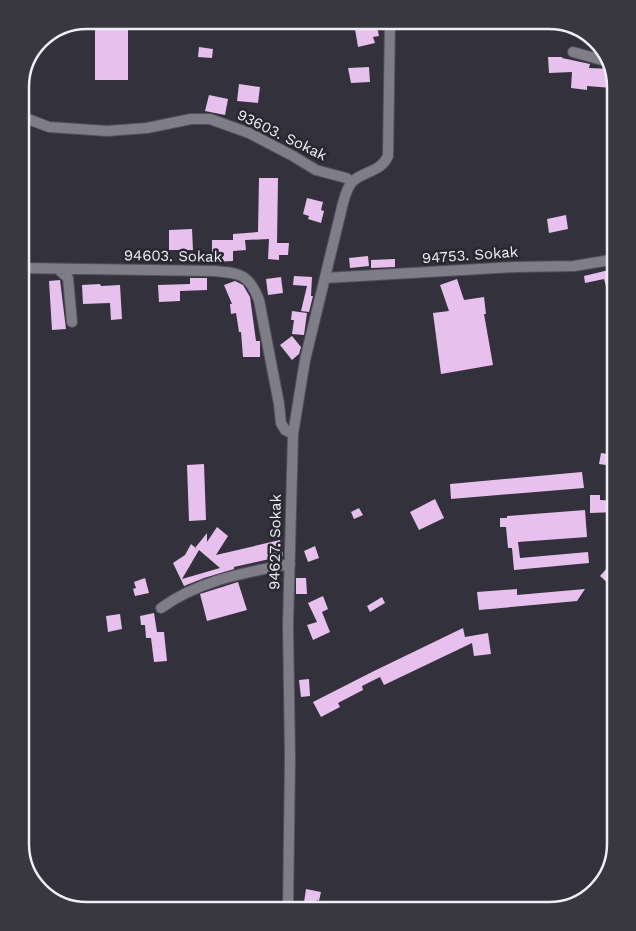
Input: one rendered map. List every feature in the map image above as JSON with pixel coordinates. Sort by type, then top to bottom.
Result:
[{"type":"street","points":[[352,182],[378,168],[385,162],[388,156],[390,29]]},
{"type":"street","points":[[573,52],[600,60]]},
{"type":"street","name":"93603. Sokak","points":[[29,119],[49,127],[107,131],[147,128],[191,119],[210,119],[249,133],[316,170],[346,178],[352,182]]},
{"type":"street","name":"94627. Sokak","points":[[288,902],[290,804],[288,625],[293,434],[295,412],[325,278],[343,203],[352,182]]},
{"type":"street","name":"94753. Sokak","points":[[325,278],[516,267],[574,266],[607,260]]},
{"type":"street","name":"94603. Sokak","points":[[29,268],[214,271],[237,274],[247,278],[259,300],[281,422],[285,430],[293,434]]},
{"type":"street","points":[[58,269],[68,278],[72,322]]},
{"type":"street","points":[[161,608],[182,594],[202,585],[246,572],[290,564]]},
{"type":"building","points":[[95,29],[128,29],[128,80],[95,80]]},
{"type":"building","points":[[355,29],[378,29],[379,36],[373,37],[375,43],[358,47]]},
{"type":"building","points":[[199,47],[213,49],[212,58],[198,57]]},
{"type":"building","points":[[548,57],[562,57],[590,64],[589,68],[604,69],[607,88],[587,86],[587,90],[571,88],[572,72],[549,73]]},
{"type":"building","points":[[369,67],[370,82],[351,83],[348,68]]},
{"type":"building","points":[[239,84],[260,87],[258,103],[237,101]]},
{"type":"building","points":[[209,95],[228,99],[225,115],[205,111]]},
{"type":"building","points":[[259,178],[278,178],[277,243],[289,243],[288,255],[279,255],[279,260],[268,259],[269,239],[245,240],[246,250],[233,251],[233,261],[212,262],[212,240],[233,240],[233,234],[258,232]]},
{"type":"building","points":[[307,198],[323,202],[321,210],[324,211],[321,223],[308,219],[309,216],[303,214]]},
{"type":"building","points":[[566,215],[568,229],[549,233],[547,219]]},
{"type":"building","points":[[192,229],[193,250],[169,250],[169,230]]},
{"type":"building","points":[[368,256],[369,266],[350,268],[349,258]]},
{"type":"building","points":[[395,259],[395,267],[371,268],[371,260]]},
{"type":"building","points":[[607,270],[607,286],[604,279],[585,283],[584,276]]},
{"type":"building","points":[[294,276],[312,277],[311,296],[313,296],[309,312],[301,311],[307,286],[293,285]]},
{"type":"building","points":[[281,277],[283,293],[268,295],[266,279]]},
{"type":"building","points":[[190,278],[207,278],[207,290],[180,291],[180,301],[159,302],[158,285],[190,284]]},
{"type":"building","points":[[457,279],[464,300],[484,297],[486,314],[484,314],[493,365],[441,374],[433,313],[449,311],[440,285]]},
{"type":"building","points":[[60,280],[66,329],[52,330],[49,281]]},
{"type":"building","points":[[235,281],[243,285],[250,297],[256,341],[260,341],[260,357],[243,357],[241,332],[239,332],[236,313],[231,314],[230,304],[232,304],[224,285]]},
{"type":"building","points":[[100,284],[101,286],[120,285],[122,319],[111,320],[110,303],[83,304],[82,285]]},
{"type":"building","points":[[292,311],[307,313],[304,335],[292,334],[294,320],[291,320]]},
{"type":"building","points":[[292,336],[301,347],[299,354],[292,360],[280,345]]},
{"type":"building","points":[[601,453],[607,454],[606,465],[599,464]]},
{"type":"building","points":[[204,464],[206,520],[189,521],[187,465]]},
{"type":"building","points":[[582,472],[584,488],[451,499],[450,484]]},
{"type":"building","points":[[590,495],[600,495],[600,500],[607,500],[607,512],[590,513]]},
{"type":"building","points":[[435,499],[444,518],[419,530],[410,512]]},
{"type":"building","points":[[359,508],[363,515],[354,519],[351,512]]},
{"type":"building","points":[[585,510],[587,537],[518,542],[520,558],[588,552],[589,563],[514,570],[512,548],[508,548],[506,527],[500,527],[500,518]]},
{"type":"building","points":[[217,527],[228,536],[216,555],[280,540],[283,556],[234,567],[234,569],[184,586],[173,563],[185,555],[191,544],[195,548],[207,533],[207,542]],"holes":[[[199,550],[220,568],[182,579]]]},
{"type":"building","points":[[315,546],[319,558],[308,562],[304,551]]},
{"type":"building","points":[[607,568],[607,582],[600,576]]},
{"type":"building","points":[[145,578],[149,593],[135,596],[133,589],[136,588],[134,582]]},
{"type":"building","points":[[296,578],[306,578],[307,594],[296,594]]},
{"type":"building","points":[[238,582],[247,610],[207,621],[200,594]]},
{"type":"building","points":[[517,589],[517,595],[585,589],[577,601],[479,610],[477,592]]},
{"type":"building","points":[[323,596],[328,609],[322,612],[330,632],[313,640],[307,625],[317,622],[308,603]]},
{"type":"building","points":[[382,597],[385,603],[370,612],[367,606]]},
{"type":"building","points":[[154,613],[157,632],[164,632],[167,661],[154,662],[151,638],[146,638],[145,625],[141,625],[140,616]]},
{"type":"building","points":[[120,614],[122,629],[108,632],[106,616]]},
{"type":"building","points":[[463,628],[465,637],[488,633],[491,654],[474,656],[472,643],[384,685],[380,677],[362,686],[363,690],[338,703],[340,707],[321,717],[313,702]]},
{"type":"building","points":[[309,679],[310,696],[301,697],[299,680]]},
{"type":"building","points":[[306,889],[321,892],[319,901],[304,902]]}]
